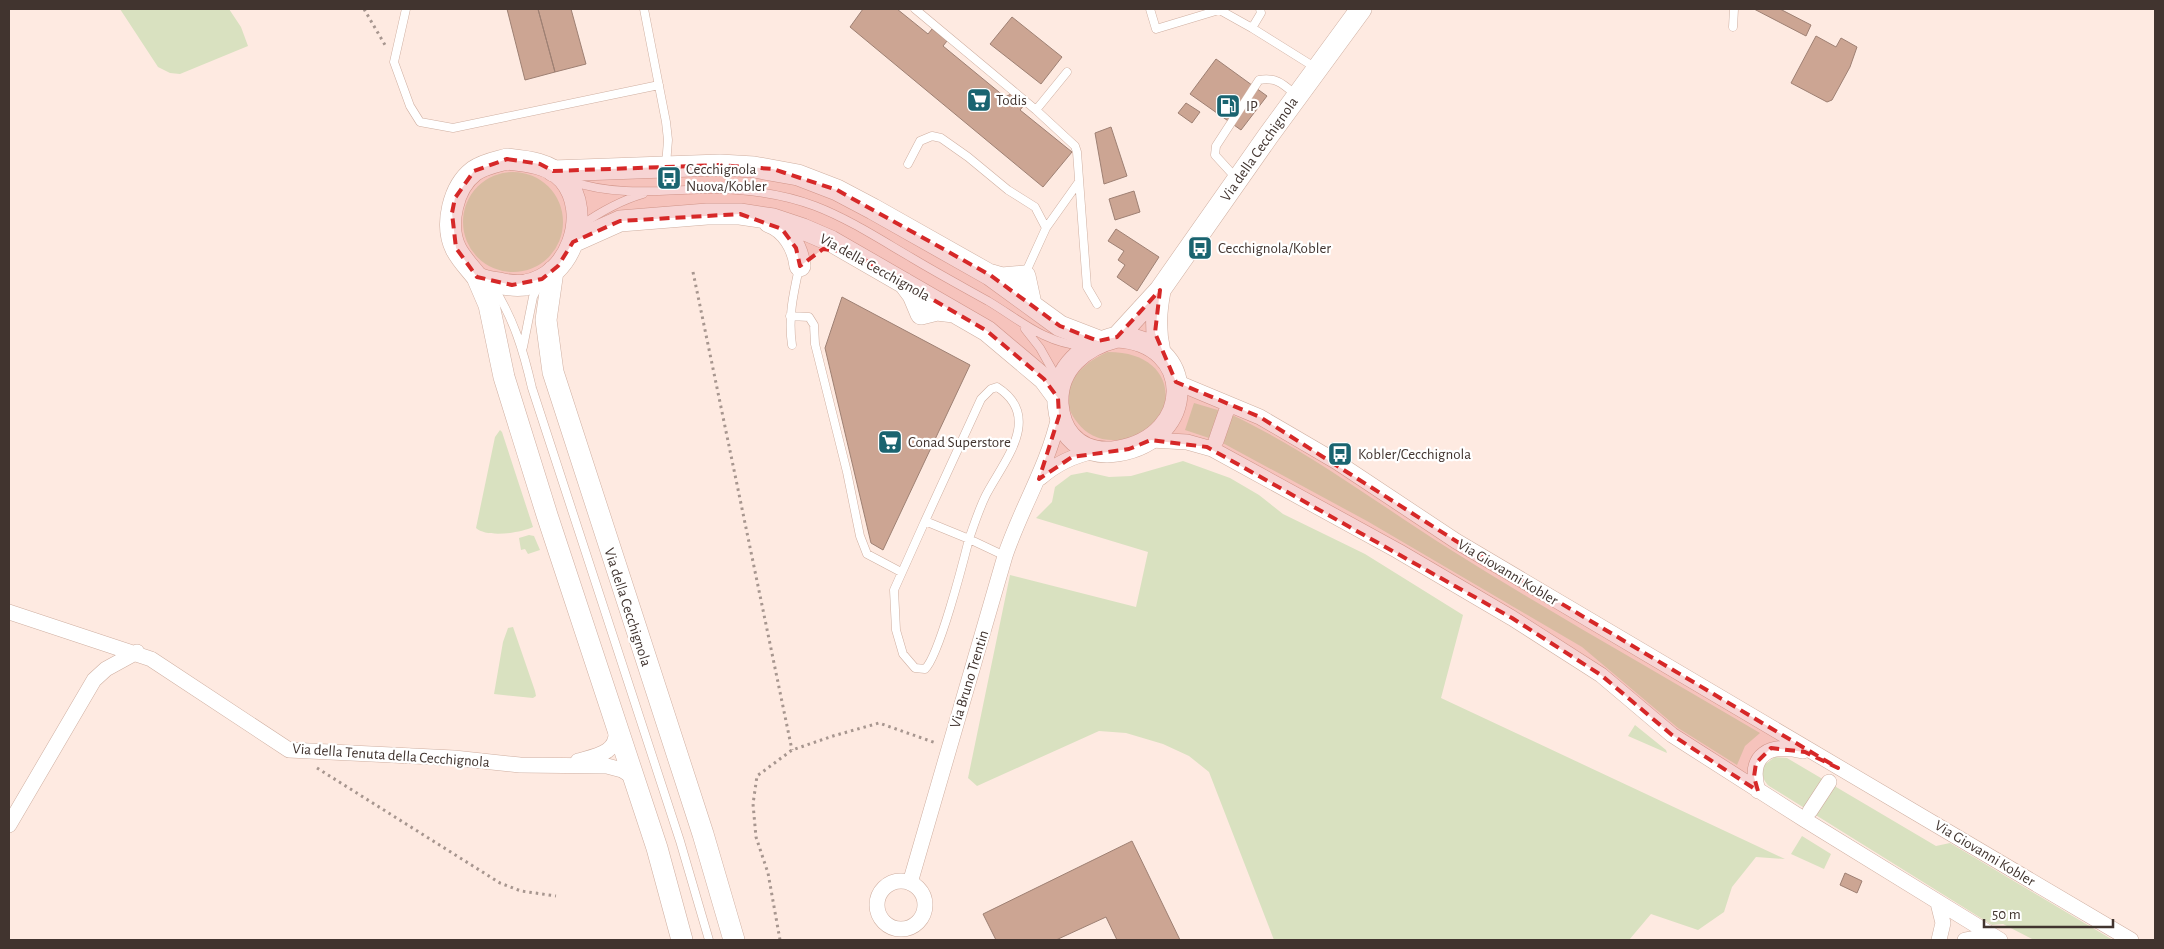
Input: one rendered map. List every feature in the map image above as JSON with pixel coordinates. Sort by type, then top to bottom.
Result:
[{"type":"street","name":"Via della Cecchignola","points":[[1102,342],[1160,290],[1296,96],[1361,9]]},
{"type":"street","points":[[483,279],[519,285],[548,275],[567,254],[575,235],[576,210],[573,194],[558,174],[533,162],[507,159],[490,163],[474,171],[463,184],[455,198],[451,230],[456,248],[483,279],[504,377],[544,506],[657,848],[682,940]]},
{"type":"street","points":[[558,174],[666,167],[736,165],[773,169],[798,175],[845,194],[990,275],[1072,333],[1102,342],[1140,340],[1160,352],[1172,368],[1176,382],[1177,400],[1173,414],[1159,434],[1151,440],[1122,450],[1096,451],[1080,444],[1070,436],[1059,399],[1068,366],[1102,342]]},
{"type":"street","name":"Via della Cecchignola","points":[[575,235],[620,221],[707,214],[756,217],[803,229],[851,252],[902,281],[913,295],[921,314],[937,310],[955,312],[1006,345],[1044,379],[1059,399]]},
{"type":"street","points":[[756,217],[776,224],[782,229],[796,248],[800,266],[823,249],[851,252]]},
{"type":"street","name":"Via della Cecchignola","points":[[548,275],[546,320],[553,372],[703,834],[734,940]]},
{"type":"street","points":[[990,275],[1002,278],[1025,276],[1031,304]]},
{"type":"street","name":"Via della Cecchignola","points":[[1160,290],[1155,334],[1160,352]]},
{"type":"street","name":"Via Giovanni Kobler","points":[[1176,382],[1260,417],[1337,462],[1456,541],[2131,940]]},
{"type":"street","name":"Via Bruno Trentin","points":[[910,883],[1005,556],[1023,507],[1039,479],[1051,448],[1059,399]]},
{"type":"street","points":[[1216,441],[1226,412]]},
{"type":"street","points":[[1151,440],[1187,442],[1212,448],[1406,556],[1601,674],[1672,735],[1758,791],[1995,938]]},
{"type":"street","name":"Via Bruno Trentin","points":[[1039,479],[1066,460],[1096,451]]},
{"type":"street","name":"Via della Tenuta della Cecchignola","points":[[9,612],[137,652],[167,667],[289,750],[454,758],[520,765],[567,764],[607,766],[622,770],[630,775],[636,788]]},
{"type":"street","points":[[9,825],[94,680],[106,670],[137,652]]},
{"type":"street","name":"Via della Tenuta della Cecchignola","points":[[567,764],[604,754],[614,744],[617,736],[616,726]]},
{"type":"street","name":"Via Giovanni Kobler","points":[[1758,791],[1754,777],[1756,763],[1771,748],[1786,747],[1804,752],[1838,768]]},
{"type":"street","points":[[1810,811],[1829,782]]},
{"type":"street","points":[[900,881],[910,883],[918,888],[924,897],[925,906],[922,916],[909,934],[888,925],[881,918],[878,909],[878,899],[883,890],[890,884],[900,881]]},
{"type":"street","points":[[1938,903],[1943,924],[1939,940]]},
{"type":"street","points":[[1965,940],[1995,938]]},
{"type":"lane","points":[[406,9],[394,62],[410,106],[420,122],[453,128],[659,85]]},
{"type":"lane","points":[[644,9],[668,140],[666,167]]},
{"type":"lane","points":[[914,9],[1036,110],[1074,146],[1077,152],[1087,287],[1097,304]]},
{"type":"lane","points":[[1150,9],[1156,29],[1219,9],[1317,70]]},
{"type":"lane","points":[[1252,28],[1260,13],[1260,9]]},
{"type":"lane","points":[[1733,27],[1734,9]]},
{"type":"lane","points":[[1036,110],[1067,72]]},
{"type":"lane","points":[[1237,180],[1215,155],[1216,146],[1260,80],[1279,81],[1296,96]]},
{"type":"lane","points":[[908,164],[920,141],[932,136],[941,138],[968,157],[1008,190],[1035,207],[1046,228]]},
{"type":"lane","name":"Via della Cecchignola","points":[[558,174],[583,185],[647,193],[735,190],[763,193],[814,206],[872,235],[990,302],[1022,325],[1058,342],[1102,342]]},
{"type":"lane","points":[[1025,276],[1046,228],[1078,182]]},
{"type":"lane","name":"Via della Cecchignola","points":[[575,235],[599,212],[625,200],[647,193]]},
{"type":"lane","points":[[792,345],[790,316],[793,289],[800,266]]},
{"type":"lane","name":"Via della Cecchignola","points":[[522,348],[533,297],[548,275]]},
{"type":"lane","name":"Via della Cecchignola","points":[[483,279],[509,311],[522,348],[532,388],[680,841],[709,940]]},
{"type":"lane","points":[[790,316],[809,317],[814,325],[815,344],[847,472],[860,536],[867,554],[901,572]]},
{"type":"lane","name":"Via della Cecchignola","points":[[1022,325],[1040,348],[1059,399]]},
{"type":"lane","points":[[997,387],[1012,400],[1018,421],[1018,436],[984,498],[969,539],[930,664],[924,669],[915,668],[903,654],[896,630],[894,590],[926,520],[981,399],[991,389],[997,387]]},
{"type":"lane","points":[[926,520],[1005,556]]},
{"type":"path","points":[[364,9],[394,62]]},
{"type":"path","points":[[693,272],[792,750]]},
{"type":"path","points":[[780,940],[768,873],[756,836],[753,804],[758,776],[792,750],[879,723],[948,747]]},
{"type":"path","points":[[314,766],[500,883],[521,891],[556,896]]},
{"type":"highlighted area","points":[[507,159],[540,164],[553,171],[720,165],[773,169],[837,190],[873,209],[990,275],[1060,326],[1098,341],[1117,337],[1160,290],[1155,333],[1176,382],[1260,417],[1456,541],[1838,768],[1805,752],[1771,748],[1756,763],[1754,777],[1758,791],[1672,735],[1601,675],[1512,618],[1207,447],[1151,440],[1129,449],[1072,457],[1039,479],[1059,416],[1058,398],[1044,379],[987,331],[851,252],[823,249],[800,266],[796,248],[782,229],[740,214],[620,221],[573,242],[558,266],[542,279],[512,285],[477,277],[456,248],[452,213],[455,198],[474,171]]},
{"type":"green space","points":[[120,9],[229,9],[241,27],[248,46],[180,74],[170,73],[158,67]]},
{"type":"green space","points":[[513,172],[532,175],[549,186],[560,203],[563,222],[560,241],[549,258],[532,269],[513,272],[494,269],[477,258],[466,241],[463,222],[466,203],[477,186],[494,175]]},
{"type":"green space","points":[[1108,352],[1135,356],[1153,366],[1163,381],[1166,397],[1161,413],[1151,428],[1135,437],[1108,440],[1097,437],[1088,433],[1077,422],[1070,411],[1068,400],[1073,380],[1088,363]]},
{"type":"green space","points":[[1194,403],[1221,411],[1212,439],[1185,430]]},
{"type":"green space","points":[[1230,414],[1288,444],[1489,574],[1760,733],[1745,746],[1737,765],[1678,728],[1582,647],[1367,521],[1219,441]]},
{"type":"green space","points":[[500,430],[533,527],[512,533],[495,534],[476,528],[495,437]]},
{"type":"green space","points":[[1183,461],[1230,478],[1259,495],[1283,514],[1365,554],[1463,615],[1441,698],[1785,859],[1756,857],[1732,887],[1724,912],[1698,930],[1651,914],[1629,940],[1274,940],[1209,772],[1189,756],[1163,744],[1126,733],[1099,731],[977,786],[968,778],[1010,575],[1136,607],[1148,552],[1036,518],[1052,502],[1055,487],[1071,475],[1087,472],[1109,477],[1131,476]]},
{"type":"green space","points":[[529,535],[534,536],[540,550],[528,554],[525,549],[521,550],[519,538]]},
{"type":"green space","points":[[513,627],[535,691],[536,696],[533,698],[494,694],[503,642],[508,628]]},
{"type":"green space","points":[[1635,725],[1666,750],[1667,753],[1628,736]]},
{"type":"green space","points":[[1775,757],[1787,758],[1936,846],[1950,843],[2113,940],[2034,940],[2003,924],[1992,925],[1769,786],[1763,776],[1764,765]]},
{"type":"green space","points":[[1802,836],[1831,854],[1824,869],[1791,854]]},
{"type":"building","points":[[507,9],[538,9],[555,72],[525,80]]},
{"type":"building","points":[[538,9],[571,9],[586,64],[555,72]]},
{"type":"building","name":"Todis","points":[[863,9],[897,9],[928,34],[932,29],[947,41],[943,46],[1005,97],[1011,94],[1025,104],[1020,110],[1072,152],[1043,187],[850,27]]},
{"type":"building","points":[[1754,9],[1780,9],[1811,25],[1806,36]]},
{"type":"building","points":[[1012,17],[1062,57],[1041,84],[990,44]]},
{"type":"building","points":[[1816,36],[1836,47],[1841,38],[1857,47],[1850,67],[1832,100],[1827,102],[1791,83]]},
{"type":"building","points":[[1216,59],[1267,96],[1241,130],[1190,94]]},
{"type":"building","points":[[1186,103],[1200,112],[1192,123],[1178,113]]},
{"type":"building","points":[[1111,127],[1127,176],[1104,184],[1095,133]]},
{"type":"building","points":[[1134,191],[1140,212],[1115,220],[1109,199]]},
{"type":"building","points":[[1116,229],[1159,257],[1137,291],[1117,277],[1125,265],[1118,260],[1124,251],[1108,241]]},
{"type":"building","name":"Conad Superstore","points":[[842,297],[970,365],[883,550],[871,543],[825,348]]},
{"type":"building","points":[[1132,841],[1180,940],[1117,940],[1106,917],[1056,940],[996,940],[983,914]]},
{"type":"building","points":[[1845,873],[1862,881],[1857,893],[1840,885]]},
{"type":"place","name":"Todis","points":[[979,100]]},
{"type":"place","name":"IP","points":[[1228,106]]},
{"type":"place","name":"Cecchignola Nuova/Kobler","points":[[669,178]]},
{"type":"place","name":"Cecchignola/Kobler","points":[[1200,248]]},
{"type":"place","name":"Conad Superstore","points":[[890,442]]},
{"type":"place","name":"Kobler/Cecchignola","points":[[1340,454]]}]
